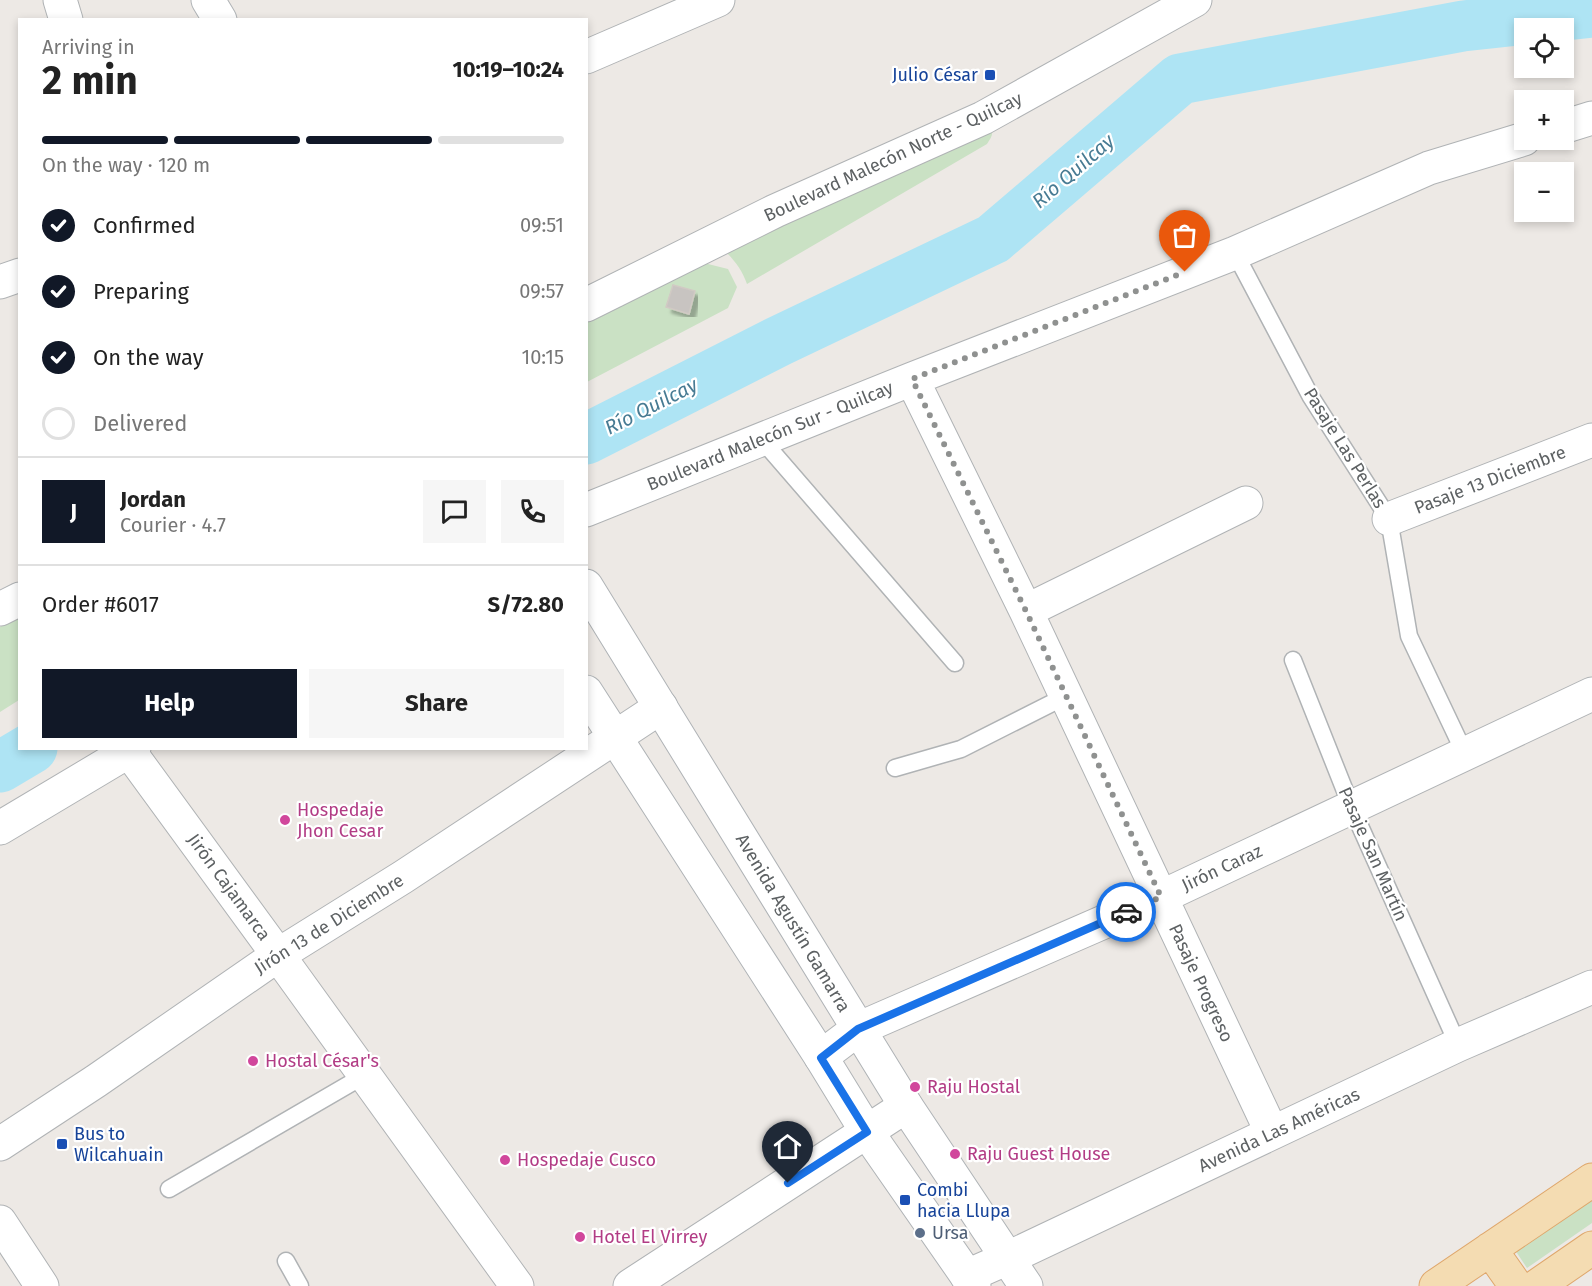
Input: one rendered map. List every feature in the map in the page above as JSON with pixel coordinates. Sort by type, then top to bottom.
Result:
[{"type":"main road","points":[[1436,1286],[1592,1180]]},
{"type":"main road","points":[[1537,1286],[1592,1248]]},
{"type":"main road","points":[[1490,1249],[1516,1286]]},
{"type":"street","points":[[60,0],[65,18]]},
{"type":"street","points":[[208,0],[219,18]]},
{"type":"street","points":[[588,56],[718,0]]},
{"type":"street","name":"Boulevard Malecón Norte - Quilcay","points":[[588,304],[775,211],[983,118],[1195,0]]},
{"type":"street","points":[[1574,124],[1592,118]]},
{"type":"street","name":"Boulevard Malecón Sur - Quilcay","points":[[588,509],[1235,253],[1429,168],[1514,142]]},
{"type":"street","points":[[0,282],[18,276]]},
{"type":"street","name":"Pasaje Progreso","points":[[912,379],[1026,611],[1272,1133]]},
{"type":"street","name":"Pasaje 13 Diciembre","points":[[1389,519],[1592,440]]},
{"type":"street","points":[[1026,611],[1246,503]]},
{"type":"street","name":"Avenida Agustín Gamarra","points":[[588,589],[906,1106],[1026,1286]]},
{"type":"street","points":[[0,609],[18,600]]},
{"type":"street","name":"Jirón Caraz","points":[[821,1058],[858,1029],[1161,897],[1592,694]]},
{"type":"street","points":[[588,695],[867,1132],[970,1281]]},
{"type":"street","name":"Jirón 13 de Diciembre","points":[[0,1144],[96,1081],[278,955],[403,877],[661,707]]},
{"type":"street","points":[[0,828],[132,750]]},
{"type":"street","name":"Jirón Cajamarca","points":[[132,750],[517,1286]]},
{"type":"street","name":"Avenida Las Américas","points":[[970,1281],[1008,1258],[1458,1045],[1592,987]]},
{"type":"street","points":[[630,1286],[906,1106]]},
{"type":"street","points":[[0,1222],[42,1286]]},
{"type":"lane","name":"Pasaje Las Perlas","points":[[1235,253],[1311,397],[1389,519],[1409,636],[1465,754]]},
{"type":"lane","points":[[762,440],[955,663]]},
{"type":"lane","name":"Pasaje San Martín","points":[[1293,660],[1351,806],[1458,1045]]},
{"type":"lane","points":[[895,768],[961,749],[1066,696]]},
{"type":"lane","points":[[169,1189],[365,1075]]},
{"type":"lane","points":[[286,1261],[300,1286]]},
{"type":"green space","points":[[991,127],[992,134],[987,144],[747,284],[738,266],[725,251]]},
{"type":"green space","points":[[704,263],[728,269],[737,287],[728,308],[588,381],[588,321]]},
{"type":"green space","points":[[18,618],[18,701],[0,712],[0,627]]},
{"type":"green space","points":[[1592,1197],[1592,1223],[1527,1268],[1515,1250]]},
{"type":"building","points":[[673,285],[695,291],[689,314],[666,307]]},
{"type":"waterway","name":"Río Quilcay","points":[[588,438],[779,341],[993,239],[1180,79],[1463,26],[1592,12]]},
{"type":"waterway","name":"Río Quilcay","points":[[0,767],[29,750]]},
{"type":"way so far","points":[[1126,912],[1161,897],[1026,611],[912,379],[1185,272]]},
{"type":"place","name":"Julio César","points":[[990,75]]},
{"type":"place","name":"Hospedaje Jhon Cesar","points":[[285,820]]},
{"type":"place","name":"Hostal César's","points":[[253,1061]]},
{"type":"place","name":"Raju Hostal","points":[[915,1087]]},
{"type":"place","name":"Bus to Wilcahuain","points":[[62,1144]]},
{"type":"place","name":"Raju Guest House","points":[[955,1154]]},
{"type":"place","name":"Hospedaje Cusco","points":[[505,1160]]},
{"type":"place","name":"Combi hacia Llupa","points":[[905,1200]]},
{"type":"place","name":"Ursa","points":[[920,1233]]},
{"type":"place","name":"Hotel El Virrey","points":[[580,1237]]},
{"type":"route","points":[[788,1183],[867,1132],[821,1058],[858,1029],[1126,912]]}]
